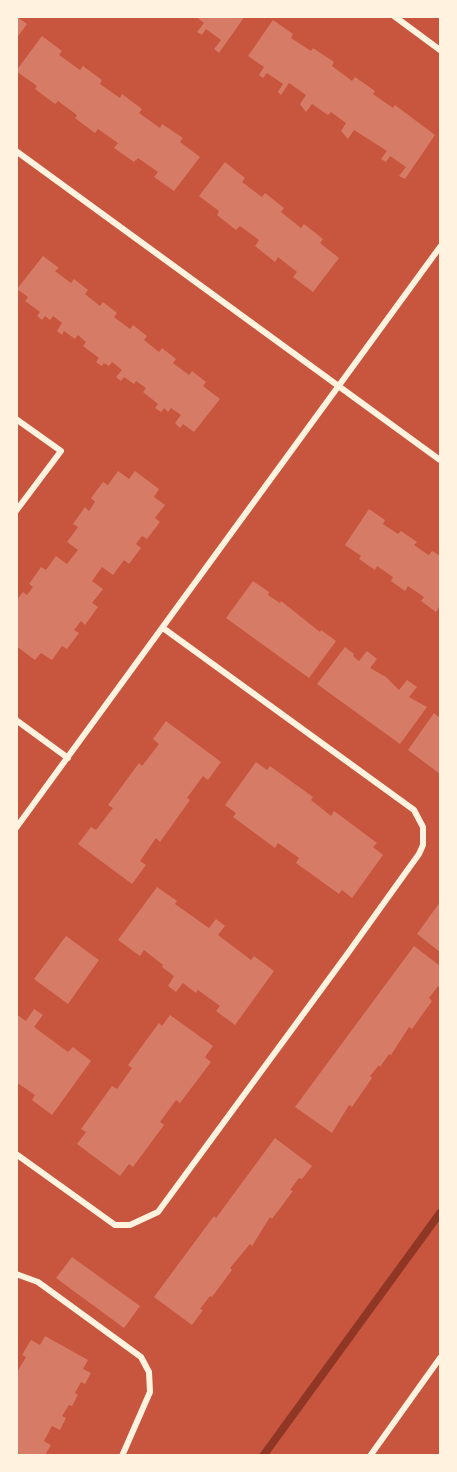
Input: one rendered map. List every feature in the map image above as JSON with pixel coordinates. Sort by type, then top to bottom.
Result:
[{"type":"street","points":[[394,16],[441,50]]},
{"type":"street","points":[[16,151],[441,460]]},
{"type":"street","points":[[16,828],[441,247]]},
{"type":"street","points":[[16,419],[61,451],[16,511]]},
{"type":"street","points":[[16,1154],[115,1225],[130,1226],[158,1212],[419,854],[423,845],[423,827],[414,810],[163,628]]},
{"type":"street","points":[[16,720],[68,758]]},
{"type":"street","points":[[16,1274],[38,1282],[141,1357],[149,1372],[150,1392],[122,1455]]},
{"type":"street","points":[[370,1455],[441,1358]]},
{"type":"building","points":[[16,16],[27,24],[16,39]]},
{"type":"building","points":[[195,16],[245,16],[219,53],[214,49],[221,40],[206,29],[202,35],[197,32],[204,23]]},
{"type":"building","points":[[273,20],[293,34],[291,38],[311,51],[313,48],[334,62],[332,66],[352,81],[355,77],[375,91],[373,94],[393,108],[395,105],[435,135],[405,179],[399,176],[406,167],[390,156],[386,162],[381,159],[387,151],[354,130],[348,139],[341,131],[346,123],[331,112],[328,115],[312,104],[306,112],[300,104],[306,95],[289,83],[281,95],[278,92],[283,84],[267,73],[263,78],[259,75],[264,67],[248,56]]},
{"type":"building","points":[[42,36],[62,51],[59,55],[80,70],[83,66],[102,80],[100,84],[120,98],[122,94],[142,109],[139,113],[160,128],[162,124],[183,138],[180,142],[200,157],[174,191],[154,177],[158,172],[138,158],[134,162],[114,148],[118,143],[98,129],[95,133],[75,118],[77,115],[58,101],[55,104],[35,89],[37,86],[16,71]]},
{"type":"building","points":[[225,162],[245,178],[242,182],[262,197],[265,193],[284,208],[281,212],[301,228],[304,224],[323,239],[320,243],[339,258],[313,292],[293,277],[297,272],[278,257],[275,262],[255,246],[259,240],[240,226],[236,230],[217,215],[219,211],[199,196]]},
{"type":"building","points":[[43,256],[59,268],[55,271],[71,283],[74,279],[88,290],[85,294],[100,306],[103,302],[117,313],[114,317],[130,329],[133,325],[147,336],[144,340],[159,352],[162,348],[176,359],[173,363],[189,375],[192,371],[206,382],[203,386],[220,399],[194,432],[183,424],[180,428],[175,423],[181,415],[171,408],[168,412],[164,408],[161,412],[155,408],[158,404],[143,392],[146,388],[136,381],[134,384],[124,377],[121,381],[116,377],[122,370],[112,362],[109,366],[104,363],[102,366],[96,362],[99,358],[83,346],[86,342],[78,335],[75,339],[64,331],[62,335],[57,331],[62,323],[53,316],[50,320],[45,316],[42,320],[37,316],[40,312],[25,301],[28,297],[17,289]]},
{"type":"building","points":[[118,471],[129,479],[135,471],[159,489],[154,497],[165,505],[155,518],[160,522],[147,539],[142,536],[136,544],[141,548],[129,564],[124,560],[113,575],[102,567],[92,581],[103,589],[92,603],[98,607],[85,625],[81,621],[74,630],[79,633],[67,649],[62,646],[52,660],[41,653],[35,660],[16,646],[16,601],[23,592],[27,595],[33,587],[29,584],[41,567],[46,570],[56,556],[67,564],[78,550],[67,542],[78,527],[73,524],[85,507],[89,511],[95,502],[91,498],[103,482],[108,485]]},
{"type":"building","points":[[369,509],[385,520],[383,524],[398,534],[401,531],[417,542],[414,545],[427,554],[429,555],[432,551],[440,556],[440,608],[436,612],[421,601],[424,597],[408,586],[405,591],[391,581],[393,577],[377,566],[375,570],[345,545]]},
{"type":"building","points":[[253,581],[269,592],[268,595],[280,603],[281,601],[320,632],[321,630],[336,641],[309,678],[226,618]]},
{"type":"building","points":[[345,647],[359,661],[367,651],[377,659],[370,668],[386,677],[399,690],[407,680],[417,687],[409,697],[427,707],[400,744],[317,684]]},
{"type":"building","points":[[434,713],[440,718],[440,774],[408,750]]},
{"type":"building","points":[[166,721],[221,762],[208,780],[203,776],[187,798],[190,800],[160,842],[156,838],[140,861],[146,865],[132,884],[78,844],[91,827],[96,830],[113,808],[108,805],[139,763],[142,766],[159,744],[153,739]]},
{"type":"building","points":[[256,762],[267,770],[270,766],[313,797],[311,800],[331,816],[334,811],[377,843],[373,847],[383,855],[352,898],[342,890],[339,894],[296,863],[299,858],[278,843],[275,848],[233,817],[236,813],[225,805]]},
{"type":"building","points":[[157,887],[177,901],[175,904],[209,928],[216,919],[225,926],[218,935],[251,960],[254,956],[274,971],[235,1025],[216,1011],[220,1006],[198,990],[196,993],[183,983],[176,992],[168,986],[174,976],[162,967],[163,965],[144,950],[140,956],[118,940]]},
{"type":"building","points":[[440,902],[440,952],[417,934]]},
{"type":"building","points":[[66,936],[99,960],[68,1004],[34,979]]},
{"type":"building","points":[[414,946],[440,966],[440,988],[438,986],[429,998],[432,1001],[412,1029],[409,1027],[391,1055],[389,1054],[370,1076],[372,1078],[352,1107],[349,1105],[332,1133],[295,1107]]},
{"type":"building","points":[[34,1009],[43,1015],[34,1027],[68,1052],[73,1047],[91,1061],[52,1115],[32,1100],[35,1095],[16,1082],[16,1014],[26,1021]]},
{"type":"building","points":[[170,1015],[213,1046],[205,1057],[211,1062],[180,1103],[176,1100],[160,1122],[164,1125],[133,1167],[129,1164],[120,1176],[77,1144],[86,1132],[81,1129],[112,1086],[117,1089],[132,1068],[128,1065],[159,1023],[162,1026]]},
{"type":"building","points":[[275,1138],[312,1166],[290,1190],[293,1191],[272,1219],[270,1217],[252,1246],[250,1244],[230,1268],[232,1270],[200,1309],[203,1310],[192,1325],[154,1297]]},
{"type":"building","points":[[72,1257],[140,1306],[124,1328],[56,1278]]},
{"type":"building","points":[[45,1336],[88,1360],[83,1369],[91,1373],[85,1384],[81,1382],[72,1406],[69,1405],[62,1416],[66,1418],[60,1430],[52,1426],[44,1441],[51,1445],[45,1455],[16,1455],[16,1374],[26,1357],[22,1355],[31,1340],[40,1345]]},
{"type":"waterway","points":[[263,1456],[440,1213]]}]
